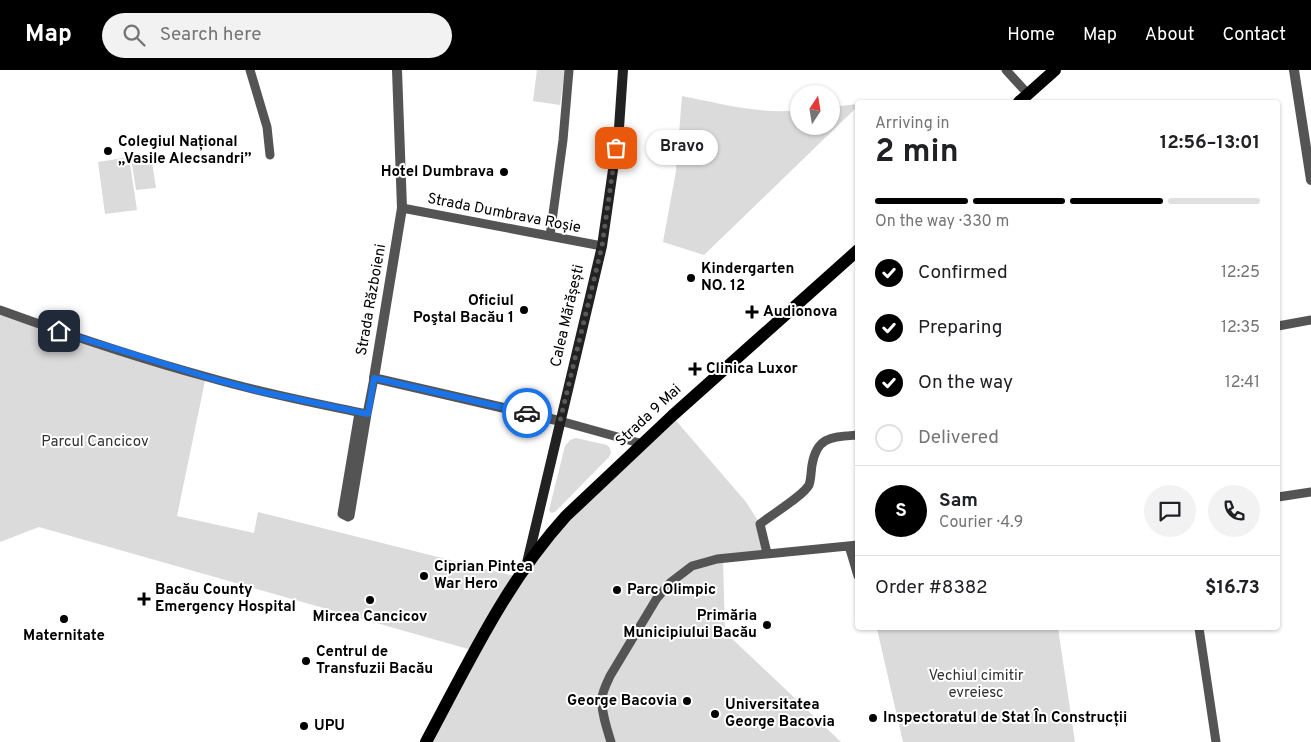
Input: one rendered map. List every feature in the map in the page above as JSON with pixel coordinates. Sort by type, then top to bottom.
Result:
[{"type":"main road","name":"Calea Mărășești","points":[[526,566],[602,246],[619,128],[623,70]]},
{"type":"main road","points":[[1024,98],[1054,70]]},
{"type":"main road","name":"Strada 9 Mai","points":[[426,742],[518,577],[566,516],[672,416],[855,253]]},
{"type":"street","points":[[250,70],[266,127],[270,155]]},
{"type":"street","name":"Strada Războieni","points":[[397,70],[402,208],[374,378],[560,421],[643,444]]},
{"type":"street","points":[[550,236],[563,140],[569,70]]},
{"type":"street","points":[[1006,70],[1024,98]]},
{"type":"street","points":[[1294,70],[1311,180]]},
{"type":"street","name":"Strada Dumbrava Roșie","points":[[402,208],[602,246]]},
{"type":"street","points":[[0,310],[59,331],[210,378],[258,391],[363,413]]},
{"type":"street","points":[[1280,326],[1311,320]]},
{"type":"street","points":[[363,413],[350,516],[346,516],[342,514],[363,413],[374,378]]},
{"type":"street","points":[[767,553],[760,524],[799,495],[809,485],[816,449],[828,439],[855,435]]},
{"type":"street","points":[[1280,497],[1311,492]]},
{"type":"street","points":[[611,742],[603,710],[602,699],[605,689],[610,676],[657,598],[670,582],[692,566],[717,559],[853,546]]},
{"type":"street","points":[[1199,630],[1216,742]]},
{"type":"green space","points":[[537,70],[565,70],[560,105],[533,101]]},
{"type":"green space","points":[[682,96],[756,110],[790,111],[790,135],[828,135],[704,255],[663,242],[676,171]]},
{"type":"green space","points":[[855,104],[855,109],[840,123],[840,106]]},
{"type":"green space","points":[[151,155],[156,188],[136,190],[131,158]]},
{"type":"green space","points":[[129,157],[137,210],[105,214],[98,162]]},
{"type":"green space","name":"Parcul Cancicov","points":[[0,310],[206,376],[177,516],[254,533],[258,512],[518,577],[550,535],[672,416],[746,502],[760,524],[767,553],[723,558],[725,632],[841,742],[426,742],[475,651],[39,527],[0,542]]},
{"type":"green space","points":[[576,438],[607,445],[611,453],[555,512],[551,513],[549,510],[565,446],[570,440]]},
{"type":"green space","name":"Vechiul cimitir evreiesc","points":[[877,630],[1058,630],[1075,742],[903,742]]},
{"type":"way so far","points":[[527,413],[560,421],[602,246],[616,148]]},
{"type":"place","name":"Bravo","points":[[616,148]]},
{"type":"place","name":"Colegiul Național „Vasile Alecsandri”","points":[[108,151]]},
{"type":"place","name":"Hotel Dumbrava","points":[[504,172]]},
{"type":"place","name":"Kindergarten NO. 12","points":[[691,278]]},
{"type":"place","name":"Oficiul Poştal Bacău 1","points":[[524,310]]},
{"type":"place","name":"Audionova","points":[[752,312]]},
{"type":"place","name":"Clinica Luxor","points":[[695,369]]},
{"type":"place","name":"Ciprian Pintea War Hero","points":[[424,576]]},
{"type":"place","name":"Parc Olimpic","points":[[617,590]]},
{"type":"place","name":"Bacău County Emergency Hospital","points":[[144,599]]},
{"type":"place","name":"Mircea Cancicov","points":[[370,600]]},
{"type":"place","name":"Maternitate","points":[[64,619]]},
{"type":"place","name":"Primăria Municipiului Bacău","points":[[767,625]]},
{"type":"place","name":"Centrul de Transfuzii Bacău","points":[[306,661]]},
{"type":"place","name":"George Bacovia","points":[[687,701]]},
{"type":"place","name":"Universitatea George Bacovia","points":[[715,714]]},
{"type":"place","name":"Inspectoratul de Stat În Construcții","points":[[873,718]]},
{"type":"place","name":"UPU","points":[[304,726]]},
{"type":"route","points":[[59,331],[258,391],[368,414],[374,378],[527,413]]}]
